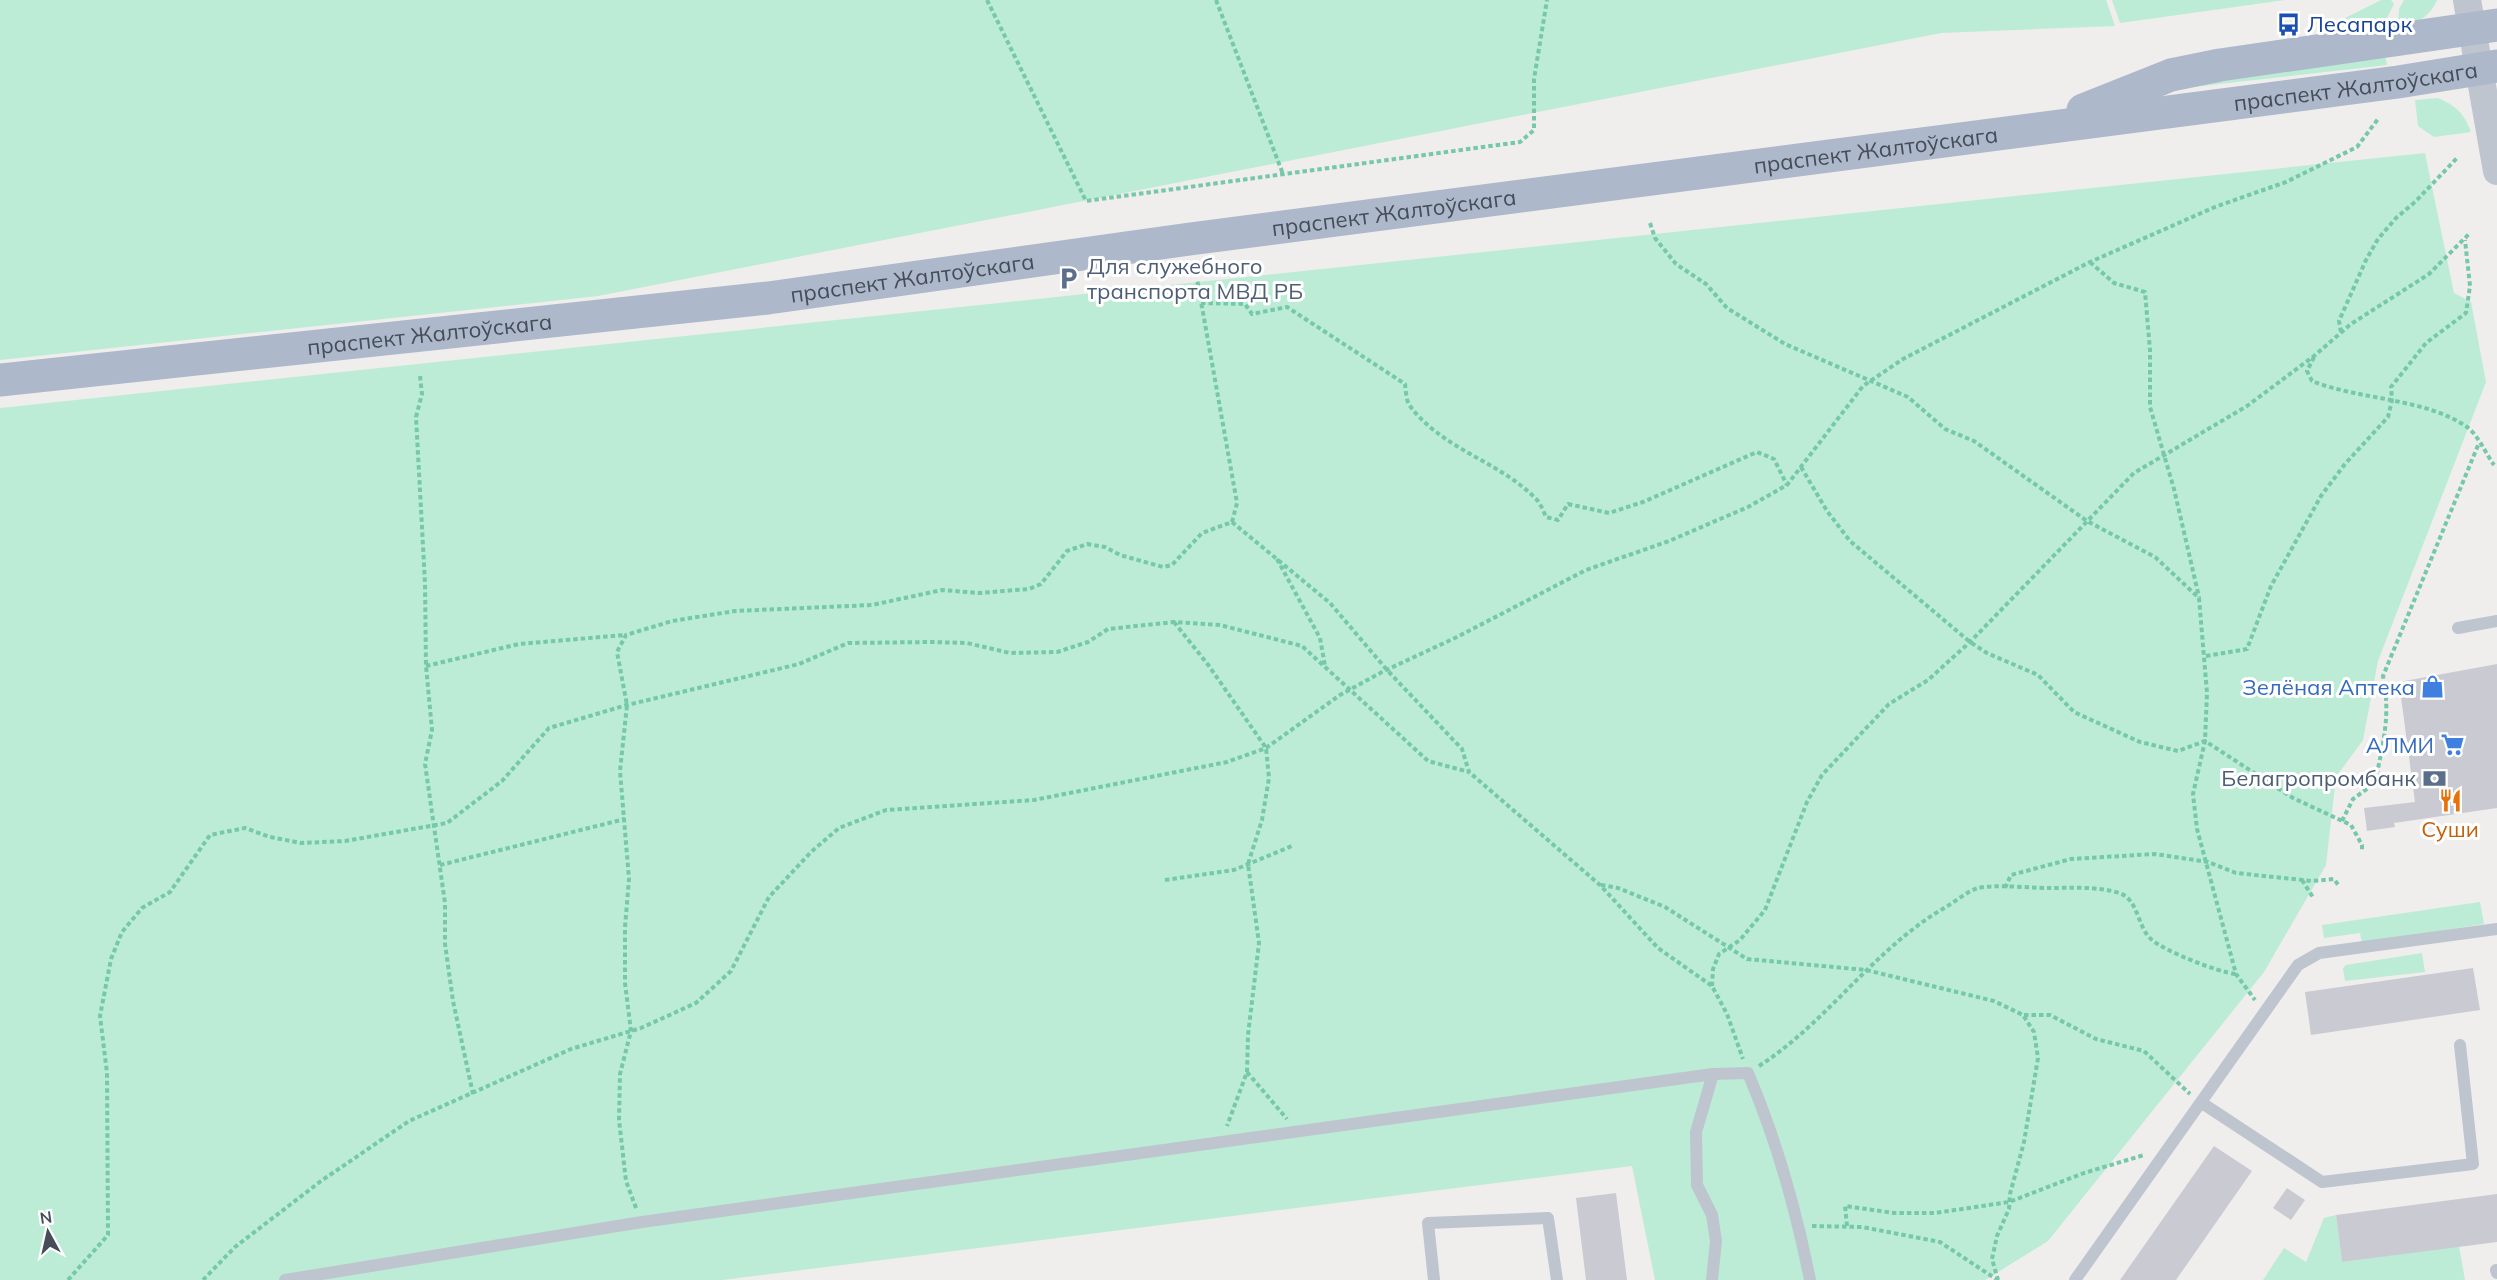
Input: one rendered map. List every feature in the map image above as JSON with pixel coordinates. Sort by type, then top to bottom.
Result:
[{"type":"main road","name":"праспект Жалтоўскага","points":[[2036,128],[2171,75],[2479,18]]},
{"type":"main road","name":"праспект Жалтоўскага","points":[[0,381],[768,298],[1190,239],[2398,82],[2489,68]]},
{"type":"street","points":[[2479,18],[2489,68],[2497,171]]},
{"type":"lane","points":[[2458,628],[2497,621]]},
{"type":"lane","points":[[2075,1280],[2266,1013],[2298,964],[2319,953],[2497,928]]},
{"type":"lane","points":[[2202,1103],[2322,1182],[2474,1164],[2460,1045]]},
{"type":"lane","points":[[285,1280],[642,1222],[1713,1074],[1748,1073],[1762,1107],[1800,1226],[1810,1280]]},
{"type":"lane","points":[[1712,1280],[1716,1241],[1712,1215],[1696,1185],[1696,1132],[1713,1074]]},
{"type":"lane","points":[[1434,1280],[1428,1223],[1548,1218],[1557,1280]]},
{"type":"path","points":[[987,0],[1086,201],[1520,142],[1534,130],[1534,79],[1548,0]]},
{"type":"path","points":[[1216,0],[1283,174]]},
{"type":"path","points":[[203,1280],[235,1247],[321,1181],[410,1122],[571,1049],[631,1031],[696,1003],[731,971],[769,897],[811,852],[839,828],[886,810],[1034,800],[1227,762],[1266,748],[1350,690],[1387,670],[1457,637],[1586,570],[1669,541],[1748,507],[1787,485],[1863,386],[1903,358],[2090,262],[2215,207],[2286,182],[2357,147],[2378,119]]},
{"type":"path","points":[[2341,332],[2339,321],[2366,260],[2378,239],[2458,157]]},
{"type":"path","points":[[1650,223],[1655,238],[1676,264],[1706,285],[1727,308],[1785,344],[1908,397],[1945,429],[1974,441],[2088,521],[2155,557],[2199,598]]},
{"type":"path","points":[[1712,986],[1713,969],[1719,954],[1740,940],[1765,910],[1797,825],[1822,775],[1889,704],[1928,680],[1970,642],[2134,473],[2247,406],[2314,356],[2341,332],[2429,274],[2470,232]]},
{"type":"path","points":[[2206,656],[2247,649],[2271,586],[2321,496],[2345,464],[2388,417],[2392,400],[2391,387],[2426,343],[2466,312],[2470,286],[2465,239]]},
{"type":"path","points":[[2090,262],[2114,283],[2145,292],[2150,350],[2150,407],[2165,454],[2199,598],[2206,656],[2205,741],[2193,794],[2197,829],[2208,862],[2218,911],[2231,948],[2236,974],[2266,1013]]},
{"type":"path","points":[[1197,279],[1237,503],[1232,522]]},
{"type":"path","points":[[1201,303],[1245,304],[1252,314],[1287,307],[1308,319],[1405,384],[1408,405],[1459,448],[1508,477],[1536,498],[1546,517],[1558,520],[1568,504],[1609,513],[1642,502],[1756,452],[1774,459],[1787,485]]},
{"type":"path","points":[[2314,356],[2307,371],[2312,381],[2354,394],[2420,407],[2468,428],[2494,465]]},
{"type":"path","points":[[420,376],[422,394],[416,417],[426,666],[432,730],[425,765],[445,903],[445,944],[451,990],[472,1094]]},
{"type":"path","points":[[2342,821],[2353,799],[2374,783],[2385,736],[2388,703],[2383,676],[2479,443]]},
{"type":"path","points":[[1801,466],[1827,511],[1850,541],[1970,642],[1987,653],[2038,675],[2074,712],[2140,742],[2178,751],[2205,741]]},
{"type":"path","points":[[1232,522],[1275,555],[1330,603],[1387,670],[1462,749],[1469,772]]},
{"type":"path","points":[[426,666],[519,644],[626,634],[672,621],[735,611],[872,605],[942,590],[979,593],[1029,589],[1041,584],[1067,551],[1087,544],[1105,547],[1120,555],[1163,567],[1172,565],[1202,533],[1232,522]]},
{"type":"path","points":[[1275,555],[1320,638],[1325,667]]},
{"type":"path","points":[[1173,622],[1209,666],[1266,748],[1269,778],[1264,810],[1248,864],[1259,943],[1248,1035],[1247,1072],[1221,1141]]},
{"type":"path","points":[[68,1280],[108,1234],[107,1073],[100,1016],[111,959],[122,932],[142,908],[170,892],[210,835],[245,828],[270,837],[312,843],[389,835],[447,823],[502,781],[549,728],[627,705],[799,664],[848,643],[967,643],[1010,653],[1057,652],[1088,642],[1108,629],[1173,622],[1220,625],[1302,646],[1428,761],[1469,772],[1600,885],[1658,948],[1712,986],[1727,1014],[1748,1073],[1787,1048],[1879,956],[1920,922],[1978,888],[2076,888],[2121,893],[2134,906],[2139,924],[2152,940],[2219,973],[2236,974]]},
{"type":"path","points":[[626,634],[617,652],[627,705],[620,771],[626,819],[629,879],[625,927],[625,983],[631,1031],[620,1074],[619,1120],[626,1181],[642,1222]]},
{"type":"path","points":[[2205,741],[2293,798],[2351,825],[2362,844],[2362,851]]},
{"type":"path","points":[[440,865],[626,819]]},
{"type":"path","points":[[1165,880],[1234,870],[1292,846]]},
{"type":"path","points":[[2005,888],[2011,876],[2071,859],[2155,854],[2208,862],[2236,873],[2302,880],[2334,879],[2339,886]]},
{"type":"path","points":[[2302,880],[2314,899]]},
{"type":"path","points":[[1600,885],[1618,888],[1665,907],[1747,959],[1866,970],[1994,1001],[2023,1015],[2050,1015],[2096,1039],[2144,1051],[2202,1103]]},
{"type":"path","points":[[1997,1280],[1992,1259],[2024,1142],[2038,1058],[2034,1032],[2023,1015]]},
{"type":"path","points":[[1247,1072],[1298,1130]]},
{"type":"path","points":[[1847,1226],[1845,1206],[1894,1213],[1935,1213],[2009,1202],[2084,1173],[2144,1155],[2167,1152]]},
{"type":"path","points":[[1800,1226],[1847,1226],[1940,1242],[1997,1280]]},
{"type":"green space","points":[[0,0],[2106,0],[2115,26],[1941,33],[598,296],[0,360]]},
{"type":"green space","points":[[2112,0],[2285,0],[2120,23]]},
{"type":"green space","points":[[2381,0],[2391,0],[2394,4],[2386,20],[2345,24],[2337,22]]},
{"type":"green space","points":[[2404,0],[2437,0],[2421,19],[2398,28],[2399,9]]},
{"type":"green space","points":[[2385,54],[2387,65],[2149,92]]},
{"type":"green space","points":[[2438,98],[2459,111],[2471,132],[2434,137],[2418,126],[2415,100]]},
{"type":"green space","points":[[2425,153],[2454,293],[2471,302],[2486,382],[2378,661],[2363,740],[2336,777],[2326,865],[2264,972],[2048,1241],[1985,1280],[1655,1280],[1632,1166],[722,1280],[0,1280],[0,408]]},
{"type":"green space","points":[[2480,902],[2484,924],[2362,943],[2360,933],[2324,938],[2322,925]]},
{"type":"green space","points":[[2422,953],[2425,972],[2345,981],[2343,968],[2346,965]]},
{"type":"green space","points":[[2336,1215],[2342,1262],[2459,1246],[2465,1280],[2263,1280],[2284,1248],[2306,1262],[2324,1218]]},
{"type":"building","name":"АЛМИ","points":[[2497,664],[2497,808],[2394,823],[2395,827],[2367,831],[2364,808],[2415,802],[2399,682]]},
{"type":"building","points":[[2473,968],[2480,1010],[2311,1035],[2305,992]]},
{"type":"building","points":[[2214,1146],[2252,1171],[2176,1280],[2120,1280]]},
{"type":"building","points":[[2287,1188],[2305,1200],[2291,1220],[2273,1208]]},
{"type":"building","points":[[1616,1193],[1627,1280],[1586,1280],[1576,1198]]},
{"type":"building","points":[[2497,1194],[2497,1242],[2342,1262],[2336,1215]]},
{"type":"place","name":"Лесапарк","points":[[2289,24]]},
{"type":"place","name":"Для служебного транспорта МВД РБ","points":[[1069,279]]},
{"type":"place","name":"Зелёная Аптека","points":[[2433,687]]},
{"type":"place","name":"АЛМИ","points":[[2452,745]]},
{"type":"place","name":"Белагропромбанк","points":[[2434,778]]},
{"type":"place","name":"Суши","points":[[2450,800]]}]
